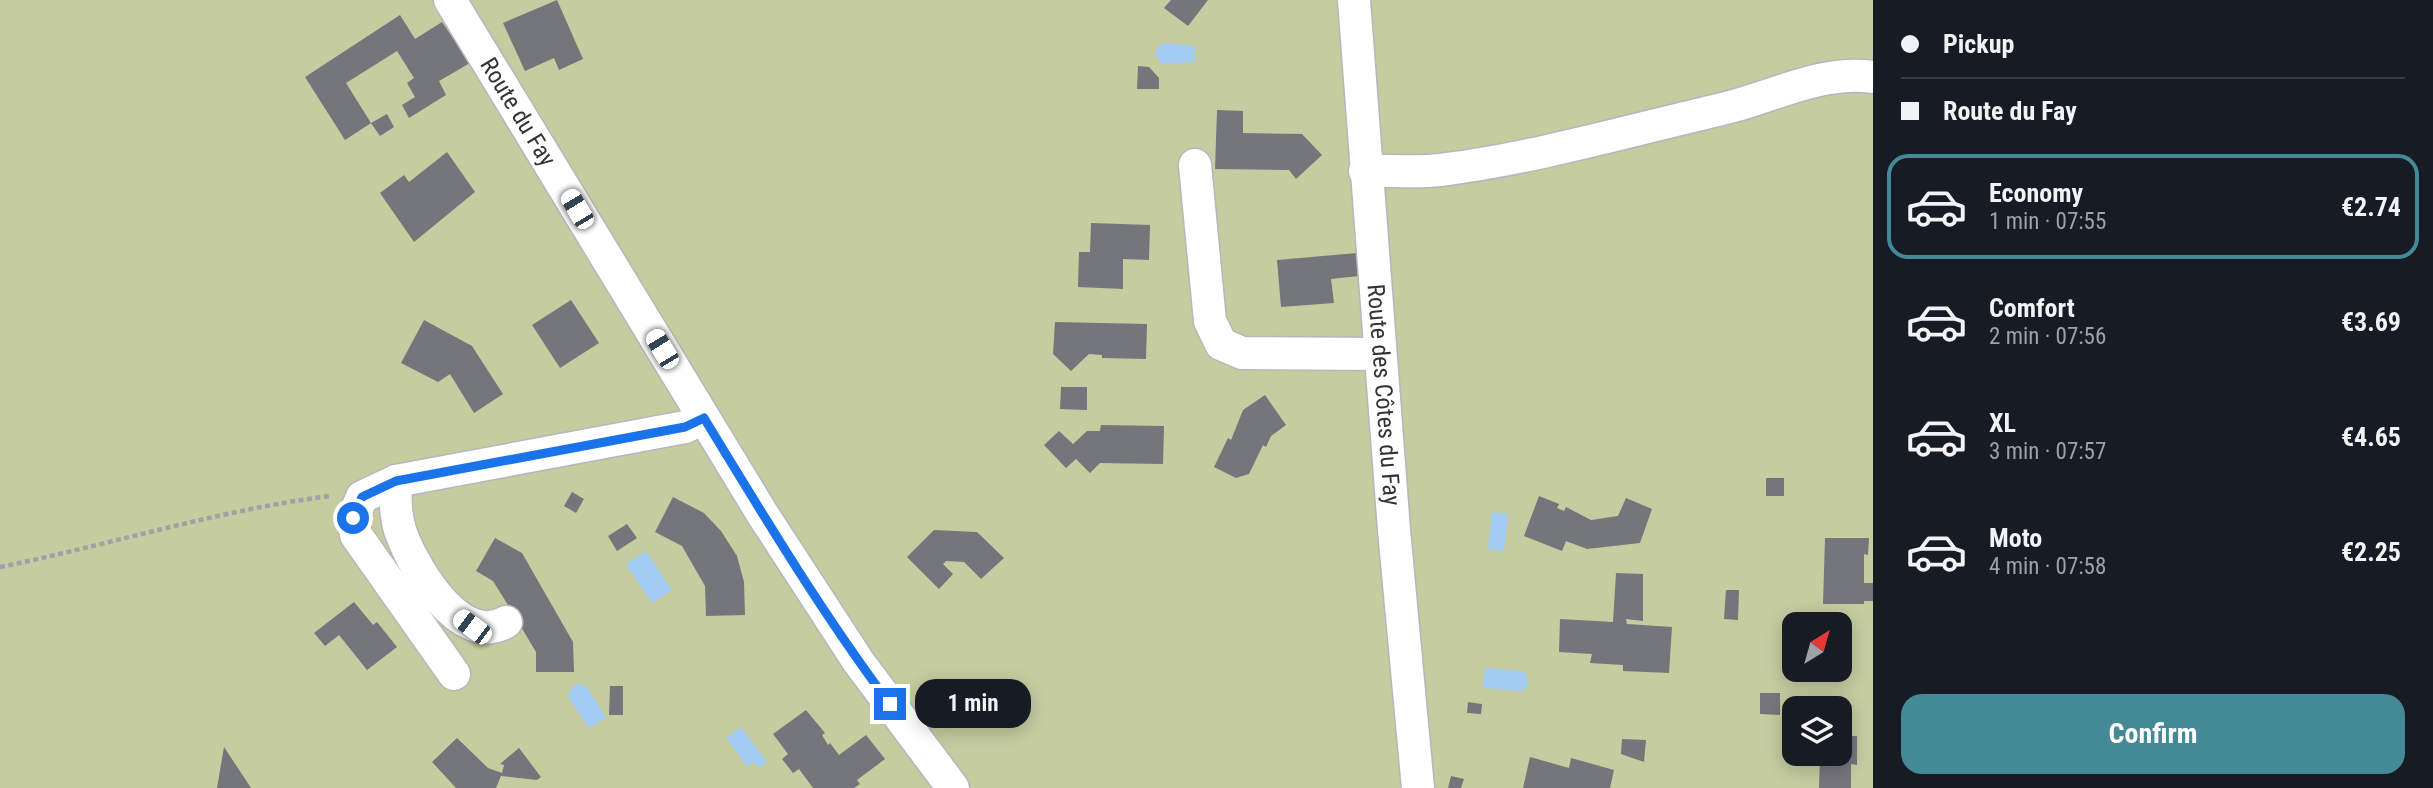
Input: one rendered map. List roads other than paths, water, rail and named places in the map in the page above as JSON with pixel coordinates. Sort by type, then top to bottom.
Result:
[{"type":"street","name":"Route du Fay","points":[[450,0],[704,418],[858,661],[953,788]]},
{"type":"street","name":"Route des Côtes du Fay","points":[[1354,0],[1365,171],[1418,788]]},
{"type":"street","points":[[1365,171],[1418,172],[1474,165],[1727,108],[1845,75],[1873,77]]},
{"type":"street","points":[[1195,165],[1210,321],[1221,344],[1242,353],[1380,354]]},
{"type":"street","points":[[454,674],[356,535],[353,518],[362,497],[396,481],[593,442],[685,427],[704,418]]},
{"type":"street","points":[[396,481],[396,509],[400,528],[410,555],[434,590],[453,612],[472,627],[486,629],[506,622]]},
{"type":"water","points":[[1163,43],[1195,46],[1195,62],[1162,64],[1154,53]]},
{"type":"water","points":[[1492,512],[1508,514],[1504,551],[1488,549]]},
{"type":"water","points":[[646,551],[672,590],[652,603],[626,564]]},
{"type":"water","points":[[1485,668],[1524,671],[1529,683],[1523,691],[1483,688]]},
{"type":"water","points":[[578,684],[586,686],[606,718],[589,728],[568,697],[572,687]]},
{"type":"water","points":[[741,727],[767,762],[759,768],[754,762],[747,766],[726,738]]}]
